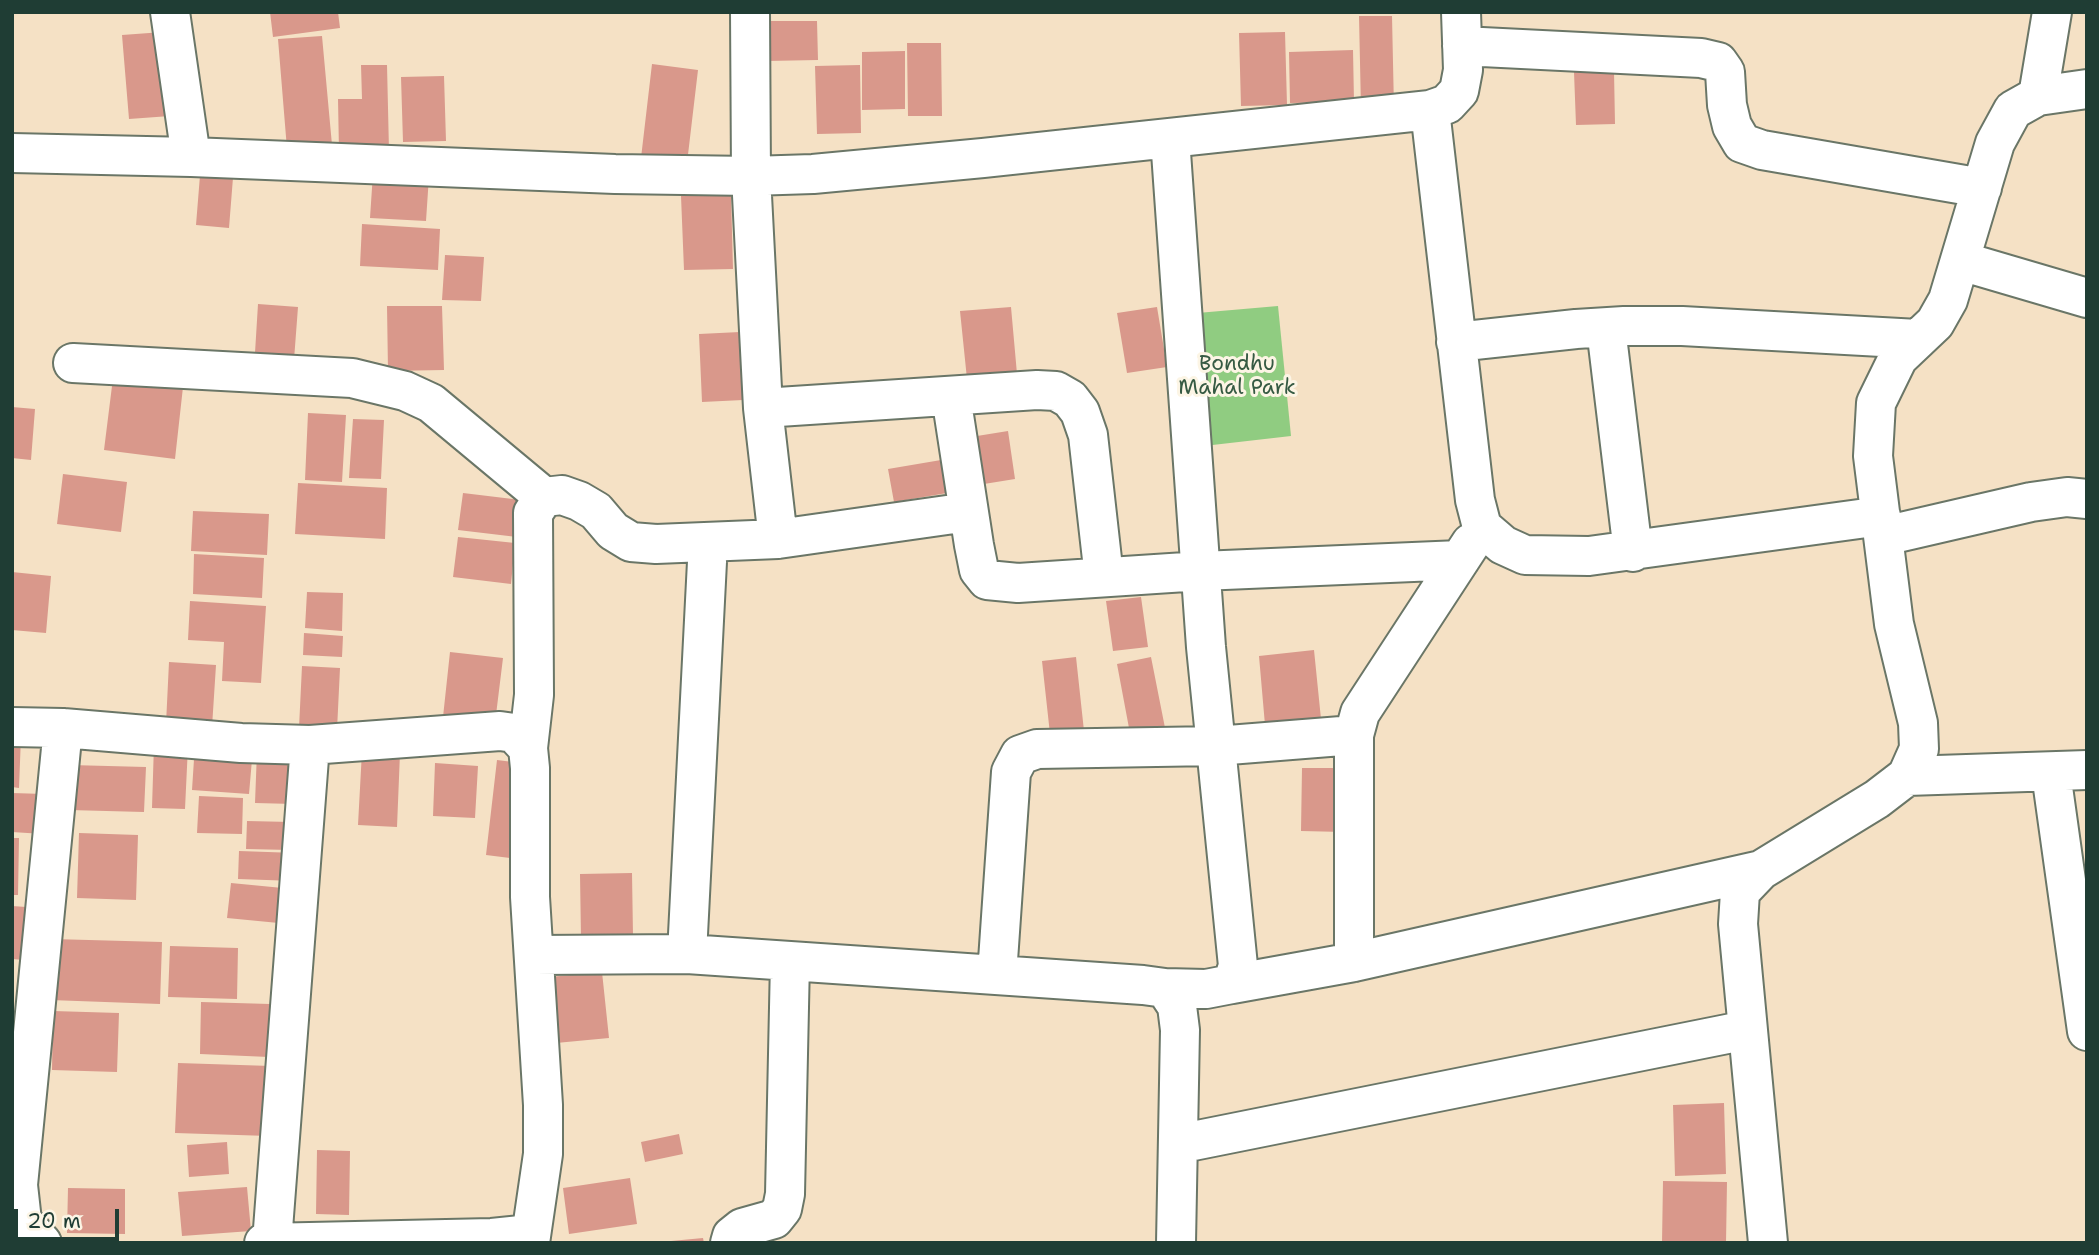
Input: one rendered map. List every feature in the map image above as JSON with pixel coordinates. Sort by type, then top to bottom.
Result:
[{"type":"street","points":[[170,12],[191,157]]},
{"type":"street","points":[[750,12],[751,176],[763,408],[778,539]]},
{"type":"street","points":[[2038,96],[2052,12]]},
{"type":"street","points":[[12,153],[191,157],[615,174],[813,174],[1430,110],[1447,104],[1459,91],[1463,70],[1462,29],[1717,62],[1725,72],[1727,105],[1732,126],[1742,143],[1762,150],[1982,188]]},
{"type":"street","points":[[1768,1243],[1738,924],[1740,892],[1761,870],[1877,800],[1907,776],[1919,749],[1918,723],[1894,624],[1874,456],[1876,403],[1898,358],[1934,323],[1948,300],[1995,143],[2013,110],[2038,96],[2087,89]]},
{"type":"street","points":[[1430,110],[1475,500],[1482,527],[1503,545],[1525,555],[1588,556],[1882,526],[2067,497],[2087,499]]},
{"type":"street","points":[[1170,138],[1201,571],[1238,966],[1232,984]]},
{"type":"street","points":[[1961,261],[2087,298]]},
{"type":"street","points":[[1456,342],[1606,328],[1682,326],[1918,339]]},
{"type":"street","points":[[1606,328],[1633,552]]},
{"type":"street","points":[[73,362],[352,377],[405,391],[431,403],[544,497],[562,495],[579,501],[596,511],[612,531],[631,542],[656,544],[778,539],[968,512]]},
{"type":"street","points":[[763,408],[1056,391],[1070,399],[1080,412],[1088,435],[1104,577]]},
{"type":"street","points":[[951,396],[979,570],[987,580],[1018,583],[1201,571],[1460,560]]},
{"type":"street","points":[[264,1243],[531,1238],[543,1154],[543,1105],[530,897],[528,748],[534,695],[533,513],[544,497]]},
{"type":"street","points":[[1354,962],[1354,735],[1360,713],[1482,527]]},
{"type":"street","points":[[687,954],[708,542]]},
{"type":"street","points":[[12,727],[63,728],[241,743],[310,745],[500,731],[514,733],[528,748]]},
{"type":"street","points":[[30,1236],[18,1185],[63,728]]},
{"type":"street","points":[[997,975],[1011,772],[1020,755],[1037,749],[1216,746],[1354,735]]},
{"type":"street","points":[[272,1242],[310,745]]},
{"type":"street","points":[[1907,776],[2069,772],[2087,1031]]},
{"type":"street","points":[[534,955],[687,954],[1143,985],[1165,989],[1206,989],[1354,962],[1761,870]]},
{"type":"street","points":[[730,1243],[742,1228],[774,1219],[782,1209],[785,1194],[790,961]]},
{"type":"street","points":[[1165,989],[1177,1006],[1180,1030],[1176,1243]]},
{"type":"street","points":[[1178,1144],[1748,1030]]},
{"type":"green space","name":"Bondhu Mahal Park","points":[[1278,306],[1291,436],[1195,447],[1186,314]]},
{"type":"building","points":[[270,12],[338,12],[340,28],[273,37]]},
{"type":"building","points":[[1359,16],[1392,16],[1394,109],[1361,109]]},
{"type":"building","points":[[765,21],[817,21],[818,60],[766,61]]},
{"type":"building","points":[[163,32],[170,116],[129,119],[122,35]]},
{"type":"building","points":[[1285,32],[1287,105],[1241,106],[1239,33]]},
{"type":"building","points":[[322,36],[332,145],[287,149],[278,39]]},
{"type":"building","points":[[907,43],[941,43],[942,116],[908,116]]},
{"type":"building","points":[[1353,50],[1354,102],[1290,103],[1289,52]]},
{"type":"building","points":[[905,51],[905,109],[862,110],[862,52]]},
{"type":"building","points":[[652,64],[698,70],[687,163],[641,158]]},
{"type":"building","points":[[361,65],[387,65],[389,151],[339,152],[338,99],[362,99]]},
{"type":"building","points":[[860,65],[861,133],[817,134],[815,66]]},
{"type":"building","points":[[1614,71],[1615,124],[1576,125],[1574,72]]},
{"type":"building","points":[[444,76],[446,141],[403,142],[401,77]]},
{"type":"building","points":[[201,163],[234,165],[229,228],[196,225]]},
{"type":"building","points":[[373,173],[429,176],[426,221],[370,218]]},
{"type":"building","points":[[731,195],[733,269],[684,270],[681,196]]},
{"type":"building","points":[[362,224],[440,229],[438,270],[360,266]]},
{"type":"building","points":[[445,255],[484,257],[481,301],[442,300]]},
{"type":"building","points":[[258,304],[298,307],[293,373],[254,369]]},
{"type":"building","points":[[387,306],[442,306],[444,370],[388,371]]},
{"type":"building","points":[[1011,307],[1017,374],[967,379],[960,311]]},
{"type":"building","points":[[1157,307],[1167,367],[1127,373],[1117,313]]},
{"type":"building","points":[[740,332],[743,400],[702,402],[699,334]]},
{"type":"building","points":[[113,378],[183,387],[175,459],[104,450]]},
{"type":"building","points":[[12,407],[35,409],[31,460],[12,458]]},
{"type":"building","points":[[308,413],[346,415],[342,482],[305,480]]},
{"type":"building","points":[[353,419],[384,420],[381,479],[349,478]]},
{"type":"building","points":[[1008,431],[1015,479],[984,484],[977,436]]},
{"type":"building","points":[[947,459],[953,492],[894,502],[888,469]]},
{"type":"building","points":[[63,474],[127,482],[121,532],[57,524]]},
{"type":"building","points":[[298,483],[387,488],[385,539],[295,534]]},
{"type":"building","points":[[463,493],[521,500],[517,537],[458,530]]},
{"type":"building","points":[[193,511],[269,514],[267,555],[191,551]]},
{"type":"building","points":[[458,537],[515,543],[511,584],[453,577]]},
{"type":"building","points":[[194,554],[264,558],[262,598],[193,594]]},
{"type":"building","points":[[12,572],[51,576],[46,633],[12,630]]},
{"type":"building","points":[[307,592],[343,593],[342,631],[305,628]]},
{"type":"building","points":[[1141,597],[1148,647],[1113,651],[1106,601]]},
{"type":"building","points":[[190,601],[266,606],[261,683],[222,681],[224,642],[188,640]]},
{"type":"building","points":[[304,633],[343,636],[342,657],[303,655]]},
{"type":"building","points":[[1314,650],[1321,719],[1265,725],[1259,656]]},
{"type":"building","points":[[450,652],[503,658],[495,723],[443,717]]},
{"type":"building","points":[[1076,657],[1084,731],[1050,734],[1042,661]]},
{"type":"building","points":[[1151,657],[1167,738],[1132,744],[1117,664]]},
{"type":"building","points":[[169,662],[216,665],[212,727],[166,724]]},
{"type":"building","points":[[302,666],[340,668],[337,730],[299,728]]},
{"type":"building","points":[[12,736],[21,736],[19,788],[12,787]]},
{"type":"building","points":[[154,744],[188,746],[185,809],[152,808]]},
{"type":"building","points":[[195,744],[253,748],[249,794],[192,790]]},
{"type":"building","points":[[257,751],[296,752],[294,804],[255,803]]},
{"type":"building","points":[[362,751],[400,753],[397,827],[358,825]]},
{"type":"building","points":[[497,760],[529,764],[518,859],[486,855]]},
{"type":"building","points":[[435,763],[478,766],[475,818],[433,816]]},
{"type":"building","points":[[70,765],[146,767],[144,812],[69,810]]},
{"type":"building","points":[[1302,768],[1344,768],[1344,832],[1301,831]]},
{"type":"building","points":[[12,793],[44,794],[43,834],[12,832]]},
{"type":"building","points":[[199,796],[243,798],[242,834],[197,833]]},
{"type":"building","points":[[247,821],[291,822],[290,850],[246,849]]},
{"type":"building","points":[[79,833],[138,835],[136,900],[77,898]]},
{"type":"building","points":[[12,838],[19,838],[18,895],[12,895]]},
{"type":"building","points":[[239,851],[296,853],[295,881],[238,879]]},
{"type":"building","points":[[632,873],[633,936],[581,938],[580,874]]},
{"type":"building","points":[[231,883],[293,889],[289,924],[227,918]]},
{"type":"building","points":[[12,906],[26,907],[24,960],[12,959]]},
{"type":"building","points":[[52,939],[162,942],[160,1004],[50,1000]]},
{"type":"building","points":[[170,946],[238,948],[237,999],[168,997]]},
{"type":"building","points":[[602,972],[609,1038],[556,1043],[550,977]]},
{"type":"building","points":[[201,1002],[270,1004],[269,1057],[200,1054]]},
{"type":"building","points":[[53,1011],[119,1013],[117,1072],[52,1070]]},
{"type":"building","points":[[178,1063],[271,1066],[269,1136],[175,1133]]},
{"type":"building","points":[[1724,1103],[1726,1174],[1675,1176],[1673,1105]]},
{"type":"building","points":[[679,1134],[683,1154],[645,1162],[641,1142]]},
{"type":"building","points":[[227,1142],[229,1174],[189,1177],[187,1145]]},
{"type":"building","points":[[317,1150],[350,1151],[349,1215],[316,1214]]},
{"type":"building","points":[[630,1178],[637,1224],[569,1234],[563,1188]]},
{"type":"building","points":[[1663,1181],[1727,1182],[1726,1243],[1662,1243]]},
{"type":"building","points":[[247,1187],[251,1231],[182,1236],[178,1192]]},
{"type":"building","points":[[68,1188],[125,1189],[125,1234],[67,1233]]},
{"type":"building","points":[[703,1238],[704,1243],[671,1243],[671,1241]]}]
